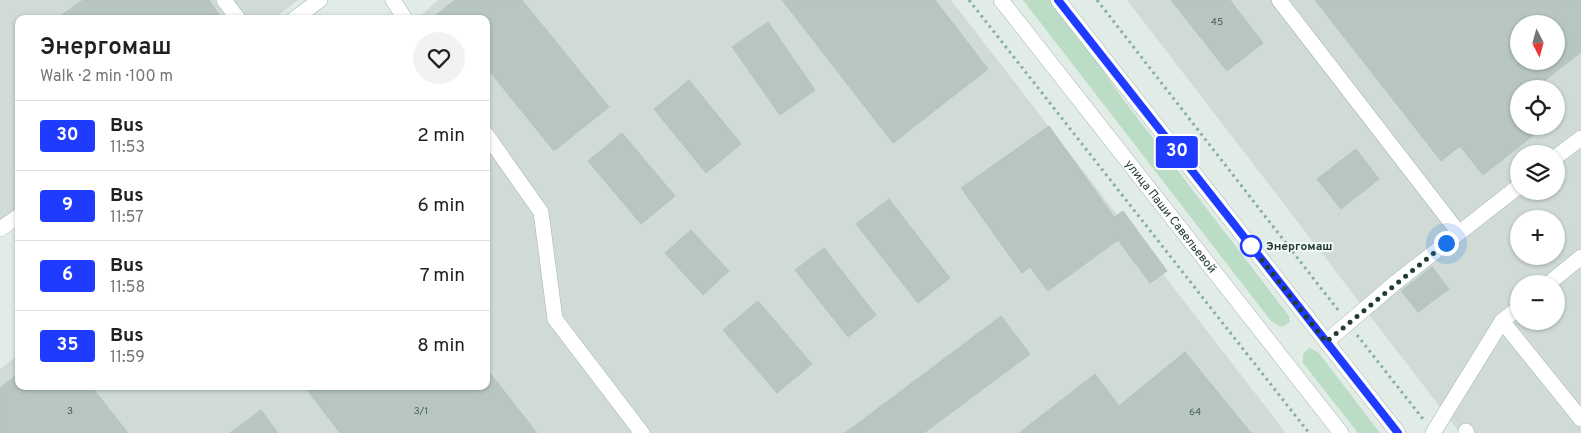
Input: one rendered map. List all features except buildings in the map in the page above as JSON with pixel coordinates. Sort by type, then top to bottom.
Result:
[{"type":"street","points":[[224,0],[235,15]]},
{"type":"street","points":[[299,15],[320,0]]},
{"type":"street","points":[[393,0],[402,15]]},
{"type":"street","name":"улица Паши Савельевой","points":[[1001,0],[1341,433]]},
{"type":"street","points":[[1058,0],[1398,433]]},
{"type":"street","points":[[1279,0],[1459,233]]},
{"type":"street","points":[[1565,150],[1581,138]]},
{"type":"street","points":[[490,140],[541,212],[554,319],[642,433]]},
{"type":"street","points":[[1326,342],[1510,193]]},
{"type":"street","points":[[0,229],[15,219]]},
{"type":"street","points":[[1559,275],[1581,257]]},
{"type":"street","points":[[1433,433],[1502,321],[1510,315]]},
{"type":"street","points":[[1502,321],[1581,419]]},
{"type":"path","points":[[969,0],[1308,433]]},
{"type":"path","points":[[1097,0],[1433,433]]},
{"type":"shaded area","points":[[0,0],[298,0],[279,15],[15,15],[15,213],[0,224]]},
{"type":"shaded area","points":[[438,0],[951,0],[1286,433],[0,433],[0,369],[15,357],[15,390],[490,390],[490,15],[421,15]]},
{"type":"shaded area","points":[[1127,0],[1581,0],[1581,433],[1460,433]]},
{"type":"green space","points":[[1023,0],[1054,0],[1123,99],[1289,316],[1290,322],[1282,327],[1271,321]]},
{"type":"green space","points":[[1309,348],[1318,352],[1380,433],[1358,433],[1303,363],[1303,354]]},
{"type":"bus line","name":"30","points":[[1058,0],[1398,433]]},
{"type":"place","name":"Энергомаш","points":[[1251,246]]},
{"type":"route","points":[[1251,246],[1326,342],[1395,283],[1446,243]]}]
